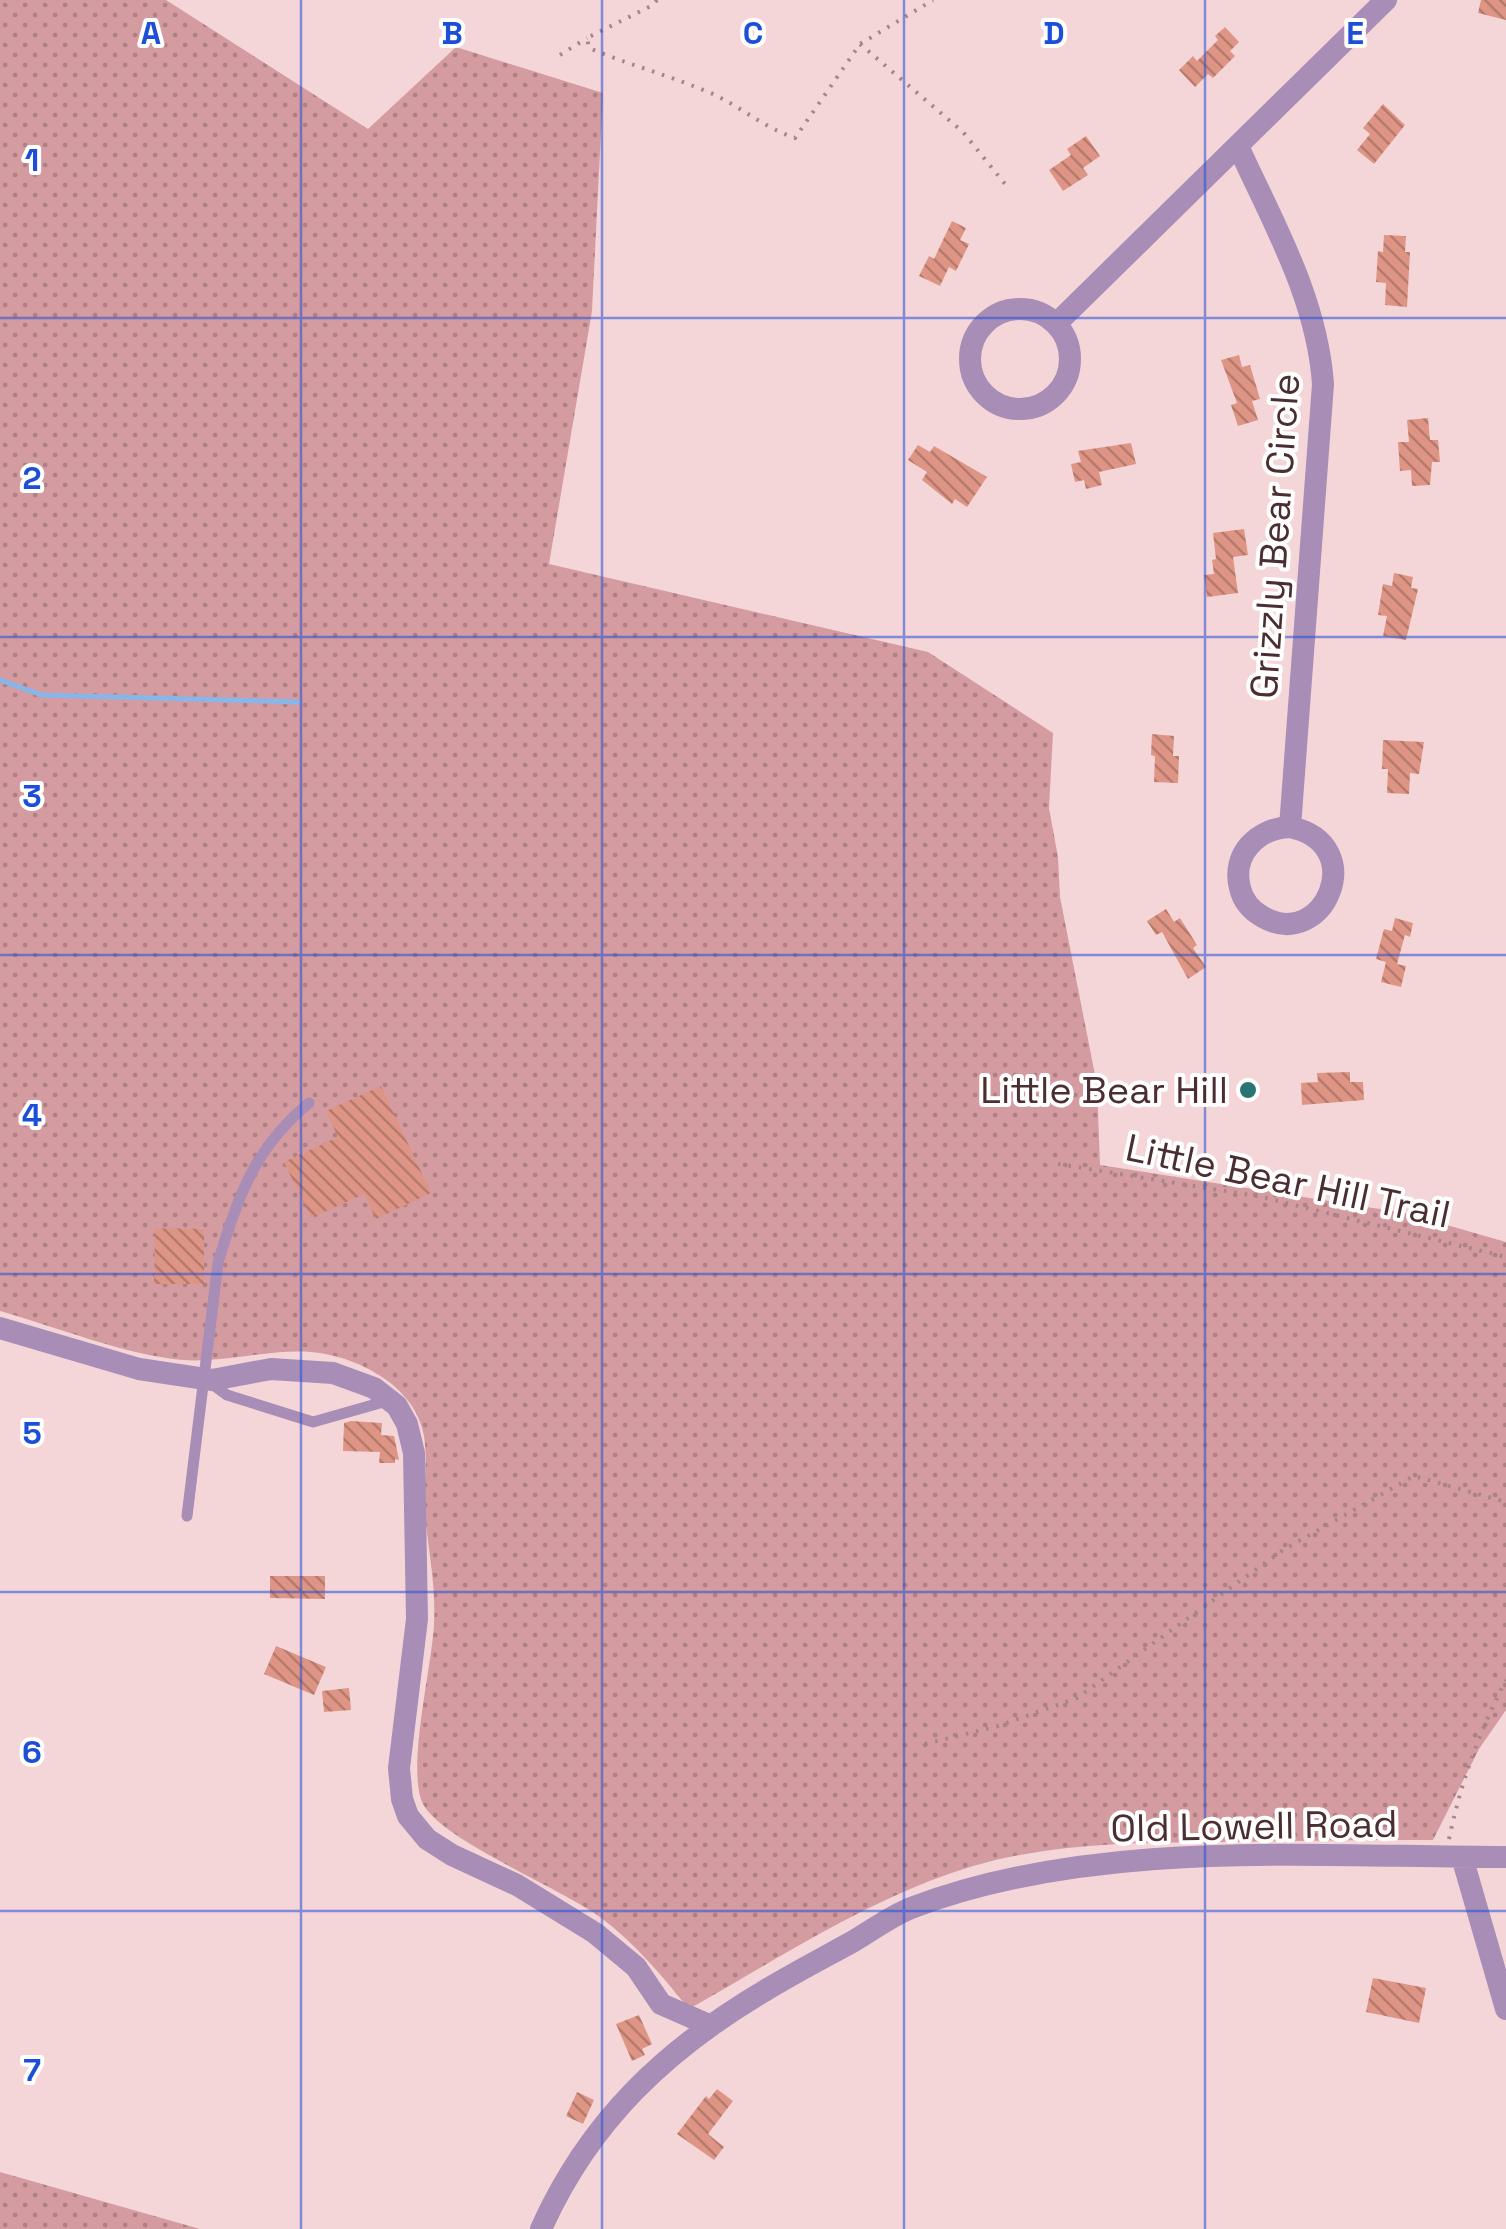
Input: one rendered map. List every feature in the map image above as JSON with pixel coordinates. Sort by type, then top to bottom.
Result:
[{"type":"street","points":[[1056,324],[1386,0]]},
{"type":"street","name":"Grizzly Bear Circle","points":[[1238,146],[1311,311],[1322,369],[1290,827]]},
{"type":"street","points":[[1026,308],[1056,324],[1070,352],[1070,368],[1054,396],[1041,404],[1009,408],[982,392],[970,361],[972,344],[992,316],[1026,308]]},
{"type":"street","points":[[1290,827],[1310,833],[1325,846],[1333,865],[1333,885],[1325,904],[1310,917],[1280,923],[1262,916],[1247,903],[1239,885],[1239,865],[1247,847],[1262,834],[1290,827]]},
{"type":"street","points":[[0,1328],[139,1369],[204,1378],[270,1369],[333,1373],[374,1388],[390,1400],[407,1424],[414,1453],[417,1619],[399,1768],[408,1816],[427,1839],[517,1885],[595,1933],[636,1967],[662,2004],[667,2021],[666,2058]]},
{"type":"street","name":"Old Lowell Road","points":[[541,2229],[583,2152],[646,2076],[666,2058],[709,2025],[907,1910],[1000,1882],[1100,1864],[1232,1855],[1506,1857]]},
{"type":"street","points":[[1454,1857],[1506,2010]]},
{"type":"street","points":[[662,2004],[709,2025]]},
{"type":"lane","points":[[187,1516],[218,1263],[230,1222],[266,1144],[309,1103]]},
{"type":"lane","points":[[204,1378],[227,1395],[312,1422],[390,1400]]},
{"type":"path","points":[[560,56],[657,0]]},
{"type":"path","points":[[587,38],[589,48],[704,90],[746,110],[769,129],[795,138],[860,44],[933,0]]},
{"type":"path","points":[[860,44],[963,132],[1009,189]]},
{"type":"path","name":"Little Bear Hill Trail","points":[[1058,1164],[1262,1197],[1506,1257]]},
{"type":"path","points":[[924,1744],[998,1726],[1077,1698],[1284,1550],[1414,1476],[1506,1502]]},
{"type":"path","points":[[1454,1857],[1458,1798],[1479,1732],[1506,1680]]},
{"type":"shaded area","points":[[0,0],[166,0],[368,129],[456,47],[603,93],[592,311],[549,564],[928,652],[1053,733],[1049,808],[1060,897],[1097,1085],[1100,1165],[1405,1213],[1506,1242],[1506,1710],[1479,1749],[1433,1840],[1122,1844],[1003,1858],[935,1879],[863,1911],[689,2009],[613,1927],[582,1905],[453,1833],[423,1804],[417,1768],[418,1743],[434,1609],[425,1512],[425,1446],[419,1418],[397,1389],[365,1367],[329,1355],[295,1352],[183,1360],[115,1347],[0,1311]]},
{"type":"shaded area","points":[[0,2172],[200,2229],[0,2229]]},
{"type":"building","points":[[1481,0],[1506,0],[1506,20],[1478,13]]},
{"type":"building","points":[[1225,27],[1239,42],[1230,51],[1235,56],[1213,78],[1208,74],[1195,87],[1179,70],[1193,56],[1197,61]]},
{"type":"building","points":[[1383,104],[1405,125],[1374,164],[1357,150],[1370,134],[1363,128]]},
{"type":"building","points":[[1086,136],[1100,156],[1083,168],[1088,175],[1063,191],[1049,170],[1071,155],[1067,149]]},
{"type":"building","points":[[952,221],[966,228],[960,240],[969,244],[956,271],[949,267],[940,286],[919,276],[929,256],[934,259]]},
{"type":"building","points":[[1384,235],[1406,236],[1405,252],[1410,252],[1407,307],[1385,305],[1386,283],[1376,282],[1378,251],[1383,252]]},
{"type":"building","points":[[1239,355],[1242,367],[1250,365],[1260,399],[1252,401],[1258,420],[1238,426],[1231,405],[1237,403],[1221,360]]},
{"type":"building","points":[[1428,418],[1430,440],[1438,440],[1440,462],[1432,462],[1430,485],[1412,486],[1411,470],[1400,471],[1398,442],[1409,442],[1407,420]]},
{"type":"building","points":[[1131,443],[1136,464],[1099,472],[1102,485],[1086,489],[1084,480],[1075,482],[1071,464],[1081,462],[1078,451]]},
{"type":"building","points":[[918,445],[930,452],[934,446],[987,477],[967,507],[955,499],[952,504],[922,480],[927,472],[908,460]]},
{"type":"building","points":[[1244,529],[1248,555],[1233,557],[1238,593],[1207,597],[1204,575],[1214,574],[1212,560],[1216,559],[1213,533]]},
{"type":"building","points":[[1394,573],[1413,577],[1411,588],[1418,589],[1406,640],[1383,636],[1387,616],[1378,615],[1383,584],[1392,586]]},
{"type":"building","points":[[1152,734],[1174,736],[1173,756],[1179,756],[1178,783],[1154,782]]},
{"type":"building","points":[[1383,740],[1424,742],[1419,774],[1410,773],[1409,794],[1387,793],[1388,769],[1382,769]]},
{"type":"building","points":[[1166,909],[1174,922],[1180,918],[1206,967],[1188,979],[1162,932],[1156,935],[1147,921]]},
{"type":"building","points":[[1395,918],[1413,923],[1410,937],[1405,935],[1397,964],[1406,966],[1401,987],[1381,982],[1386,962],[1376,959],[1384,929],[1392,931]]},
{"type":"building","points":[[1350,1072],[1350,1082],[1363,1082],[1364,1100],[1302,1105],[1301,1083],[1318,1082],[1317,1073]]},
{"type":"building","points":[[381,1086],[431,1193],[376,1219],[364,1194],[311,1218],[284,1162],[338,1137],[326,1111]]},
{"type":"building","points":[[155,1228],[204,1229],[204,1284],[154,1284]]},
{"type":"building","points":[[344,1423],[382,1423],[381,1435],[394,1436],[399,1460],[379,1463],[380,1452],[343,1451]]},
{"type":"building","points":[[270,1576],[325,1576],[325,1599],[270,1598]]},
{"type":"building","points":[[276,1646],[326,1667],[314,1695],[264,1674]]},
{"type":"building","points":[[349,1688],[351,1710],[324,1712],[322,1691]]},
{"type":"building","points":[[1373,1978],[1426,1988],[1419,2023],[1366,2012]]},
{"type":"building","points":[[639,2015],[652,2044],[642,2049],[645,2055],[632,2061],[616,2024]]},
{"type":"building","points":[[717,2089],[733,2101],[708,2134],[724,2147],[714,2160],[677,2134],[706,2096],[709,2099]]},
{"type":"building","points":[[577,2092],[594,2100],[583,2124],[566,2116]]},
{"type":"waterway","points":[[0,680],[42,695],[299,702]]},
{"type":"place","name":"Little Bear Hill","points":[[1248,1090]]}]
